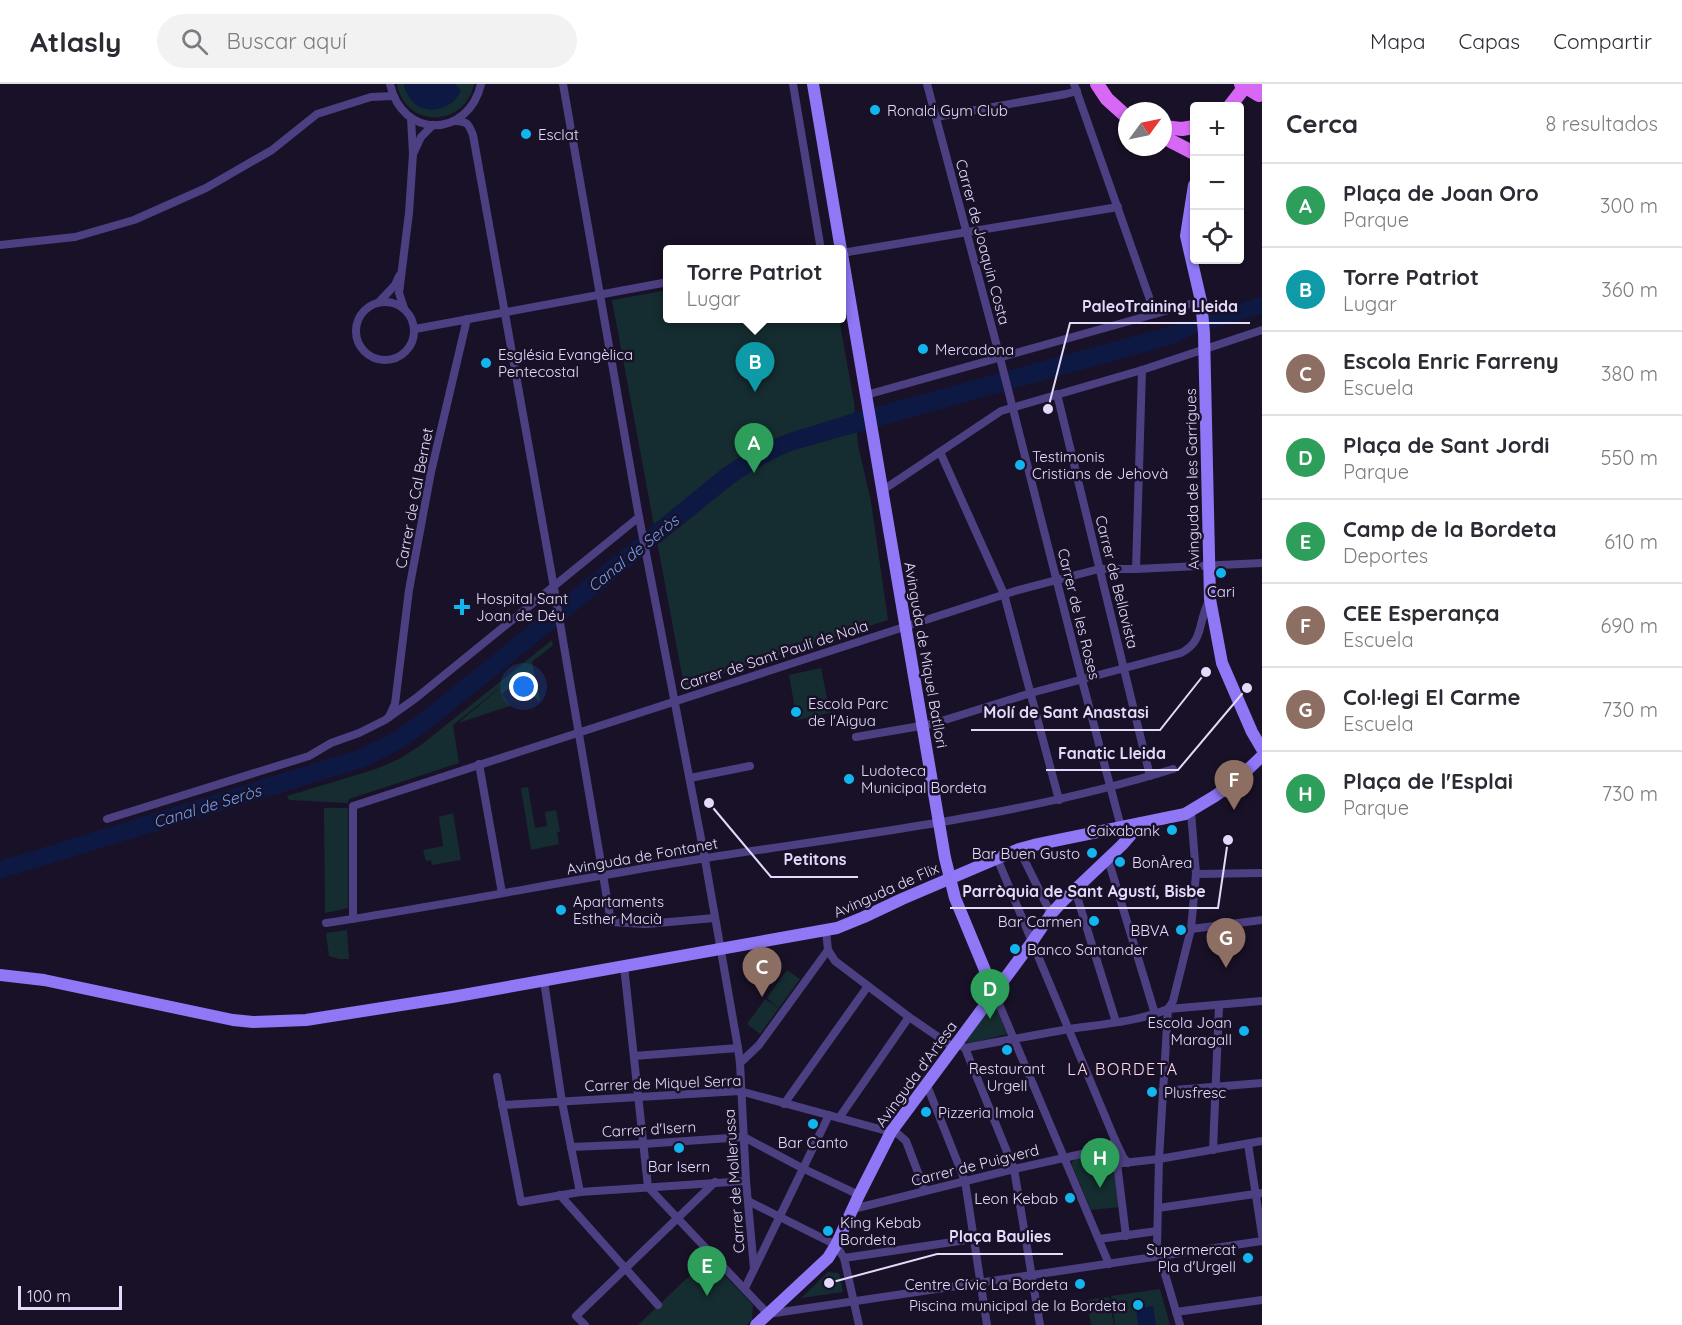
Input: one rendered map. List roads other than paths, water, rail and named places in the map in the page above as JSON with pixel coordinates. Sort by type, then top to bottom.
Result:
[{"type":"main road","points":[[813,84],[841,245]]},
{"type":"main road","points":[[1097,84],[1107,99],[1118,109]]},
{"type":"main road","points":[[1107,84],[1119,102]]},
{"type":"main road","points":[[1241,84],[1261,90]]},
{"type":"main road","points":[[1233,102],[1248,84]]},
{"type":"main road","points":[[1240,102],[1248,84]]},
{"type":"main road","points":[[1172,128],[1190,128]]},
{"type":"main road","points":[[1172,142],[1190,151]]},
{"type":"main road","name":"Avinguda de les Garrigues","points":[[1190,210],[1186,236],[1202,307],[1204,333],[1210,599],[1222,663],[1262,749]]},
{"type":"main road","points":[[846,276],[867,401]]},
{"type":"main road","name":"Avinguda de Miquel Batllori","points":[[867,401],[950,878],[994,992]]},
{"type":"main road","points":[[1251,766],[1255,756],[1256,737]]},
{"type":"main road","name":"Avinguda de Flix","points":[[0,975],[44,980],[209,1016],[254,1022],[306,1020],[373,1011],[826,931],[864,918],[902,899],[1019,849],[1191,812],[1235,782],[1262,756]]},
{"type":"main road","name":"Avinguda d'Artesa","points":[[756,1325],[828,1258],[891,1132],[926,1083],[958,1046],[1051,914],[1108,859],[1141,823]]},
{"type":"street","points":[[390,84],[393,96],[400,108],[411,118],[433,125],[455,121],[468,112],[477,99],[481,84]]},
{"type":"street","name":"Carrer de Mollerussa","points":[[563,84],[639,517],[705,858],[738,1048],[754,1269]]},
{"type":"street","points":[[793,84],[820,245]]},
{"type":"street","name":"Carrer de Joaquin Costa","points":[[927,84],[1012,407]]},
{"type":"street","points":[[936,117],[1065,94],[1076,87],[1155,314]]},
{"type":"street","points":[[0,245],[75,237],[134,219],[216,183],[272,150],[317,114],[371,97],[393,96]]},
{"type":"street","points":[[404,308],[389,301],[370,305],[363,312],[356,330],[362,349],[370,356],[389,360],[398,357],[411,345],[415,329],[399,293],[409,213],[413,154],[411,118]]},
{"type":"street","points":[[455,121],[466,122],[473,135],[611,922],[646,924],[715,918]]},
{"type":"street","points":[[413,154],[422,137],[433,125]]},
{"type":"street","points":[[846,251],[1118,207]]},
{"type":"street","points":[[379,302],[395,285],[401,273]]},
{"type":"street","points":[[415,329],[663,283]]},
{"type":"street","points":[[867,401],[1000,358],[1155,314],[1202,307]]},
{"type":"street","name":"Carrer de Cal Bernet","points":[[389,717],[394,704],[409,590],[431,472],[467,319]]},
{"type":"street","points":[[883,490],[1001,411],[1142,370],[1262,330]]},
{"type":"street","points":[[1136,569],[1142,370]]},
{"type":"street","name":"Carrer de Bellavista","points":[[1057,394],[1150,776]]},
{"type":"street","name":"Carrer de les Roses","points":[[1012,407],[1121,827]]},
{"type":"street","points":[[940,452],[1004,594],[1059,800]]},
{"type":"street","points":[[107,819],[309,756],[331,743],[370,728],[421,695],[639,517]]},
{"type":"street","name":"Carrer de Sant Paulí de Nola","points":[[352,919],[354,806],[1004,594],[1056,580],[1100,569],[1262,563]]},
{"type":"street","points":[[856,737],[932,724],[1031,693],[1181,653],[1197,640],[1202,615],[1210,599]]},
{"type":"street","points":[[397,685],[400,691],[408,697],[421,695]]},
{"type":"street","points":[[479,764],[502,893]]},
{"type":"street","points":[[690,778],[750,766]]},
{"type":"street","name":"Avinguda de Fontanet","points":[[326,923],[705,858],[940,822],[1059,800],[1173,769]]},
{"type":"street","points":[[1180,1325],[1157,1247],[1157,1231],[1162,1091],[1168,1010],[1173,1001],[1191,929],[1196,874],[1191,812]]},
{"type":"street","points":[[1019,849],[1051,914]]},
{"type":"street","points":[[997,858],[1115,1140],[1128,1163]]},
{"type":"street","points":[[1108,859],[1155,1014]]},
{"type":"street","points":[[1196,874],[1262,873]]},
{"type":"street","points":[[1075,890],[1116,1022]]},
{"type":"street","points":[[1191,929],[1262,920]]},
{"type":"street","points":[[826,931],[828,950],[835,961],[909,1017],[958,1046],[1014,1169],[1040,1325]]},
{"type":"street","points":[[740,1063],[759,1045],[828,950]]},
{"type":"street","points":[[624,966],[648,1187],[768,1314],[1262,1241]]},
{"type":"street","points":[[544,981],[562,1102],[580,1192]]},
{"type":"street","points":[[784,1104],[868,986]]},
{"type":"street","points":[[994,992],[1109,1264]]},
{"type":"street","points":[[958,1046],[1116,1022],[1168,1010],[1262,1001]]},
{"type":"street","points":[[1213,1150],[1219,1006]]},
{"type":"street","points":[[838,1118],[909,1017]]},
{"type":"street","points":[[634,1056],[738,1048]]},
{"type":"street","points":[[497,1077],[521,1202],[580,1192],[746,1181]]},
{"type":"street","points":[[926,1083],[965,1181],[987,1325]]},
{"type":"street","points":[[1162,1091],[1262,1083]]},
{"type":"street","name":"Carrer de Miquel Serra","points":[[502,1105],[741,1091],[891,1132]]},
{"type":"street","points":[[745,1288],[829,1115]]},
{"type":"street","points":[[891,1132],[898,1134],[906,1141],[925,1191]]},
{"type":"street","points":[[744,1137],[859,1196]]},
{"type":"street","name":"Carrer d'Isern","points":[[571,1147],[744,1137]]},
{"type":"street","name":"Carrer de Puigverd","points":[[853,1209],[1104,1149],[1112,1145],[1115,1140]]},
{"type":"street","points":[[1117,1163],[1159,1159],[1262,1141]]},
{"type":"street","points":[[1248,1144],[1259,1193],[1262,1232]]},
{"type":"street","points":[[1104,1149],[1117,1163],[1125,1236]]},
{"type":"street","points":[[585,1325],[576,1316],[715,1182]]},
{"type":"street","points":[[1158,1208],[1259,1193]]},
{"type":"street","points":[[560,1195],[658,1305]]},
{"type":"street","points":[[748,1201],[836,1245],[844,1258],[859,1325]]},
{"type":"street","points":[[1098,1239],[1157,1231]]},
{"type":"street","points":[[844,1258],[973,1239]]},
{"type":"street","points":[[788,1296],[798,1310]]},
{"type":"street","points":[[1176,1312],[1262,1300]]},
{"type":"water","points":[[404,84],[455,84],[461,91],[446,106],[429,110],[413,102]]},
{"type":"water","name":"Canal de Seròs","points":[[1262,296],[1262,314],[1193,334],[1174,344],[786,453],[733,484],[426,732],[395,752],[362,768],[0,879],[0,861],[357,750],[392,733],[427,708],[723,468],[755,447],[789,433],[857,412],[1215,314]]},
{"type":"water","points":[[1153,1306],[1156,1325],[1138,1325],[1136,1309]]},
{"type":"place","name":"Ronald Gym Club","points":[[875,110]]},
{"type":"place","name":"Esclat","points":[[526,134]]},
{"type":"place","name":"Mercadona","points":[[923,349]]},
{"type":"place","name":"Església Evangèlica Pentecostal","points":[[486,363]]},
{"type":"place","name":"Torre Patriot","points":[[755,392]]},
{"type":"place","name":"PaleoTraining Lleida","points":[[1048,409]]},
{"type":"place","name":"Testimonis Cristians de Jehovà","points":[[1020,465]]},
{"type":"place","name":"Plaça de Joan Oro","points":[[754,473]]},
{"type":"place","name":"Cari","points":[[1221,573]]},
{"type":"place","name":"Hospital Sant Joan de Déu","points":[[462,607]]},
{"type":"place","name":"Molí de Sant Anastasi","points":[[1206,672]]},
{"type":"place","name":"Fanatic Lleida","points":[[1247,688]]},
{"type":"place","name":"Escola Parc de l'Aigua","points":[[796,712]]},
{"type":"place","name":"Ludoteca Municipal Bordeta","points":[[849,779]]},
{"type":"place","name":"Petitons","points":[[709,803]]},
{"type":"place","name":"CEE Esperança","points":[[1234,810]]},
{"type":"place","name":"Caixabank","points":[[1172,830]]},
{"type":"place","name":"Parròquia de Sant Agustí, Bisbe","points":[[1228,840]]},
{"type":"place","name":"Bar Buen Gusto","points":[[1092,853]]},
{"type":"place","name":"BonÀrea","points":[[1120,862]]},
{"type":"place","name":"Apartaments Esther Macià","points":[[561,910]]},
{"type":"place","name":"Bar Carmen","points":[[1094,921]]},
{"type":"place","name":"BBVA","points":[[1181,930]]},
{"type":"place","name":"Banco Santander","points":[[1015,949]]},
{"type":"place","name":"Col·legi El Carme","points":[[1226,968]]},
{"type":"place","name":"Escola Enric Farreny","points":[[762,997]]},
{"type":"place","name":"Plaça de Sant Jordi","points":[[990,1019]]},
{"type":"place","name":"Escola Joan Maragall","points":[[1244,1031]]},
{"type":"place","name":"Restaurant Urgell","points":[[1007,1050]]},
{"type":"place","name":"Plusfresc","points":[[1152,1092]]},
{"type":"place","name":"Pizzeria Imola","points":[[926,1112]]},
{"type":"place","name":"Bar Canto","points":[[813,1124]]},
{"type":"place","name":"Bar Isern","points":[[679,1148]]},
{"type":"place","name":"Plaça de l'Esplai","points":[[1100,1188]]},
{"type":"place","name":"Leon Kebab","points":[[1070,1198]]},
{"type":"place","name":"King Kebab Bordeta","points":[[828,1231]]},
{"type":"place","name":"Supermercat Pla d'Urgell","points":[[1248,1258]]},
{"type":"place","name":"Plaça Baulies","points":[[829,1283]]},
{"type":"place","name":"Centre Cívic La Bordeta","points":[[1080,1284]]},
{"type":"place","name":"Camp de la Bordeta","points":[[707,1296]]},
{"type":"place","name":"Piscina municipal de la Bordeta","points":[[1138,1305]]},
{"type":"district","name":"LA BORDETA","points":[[1123,1069]]}]
